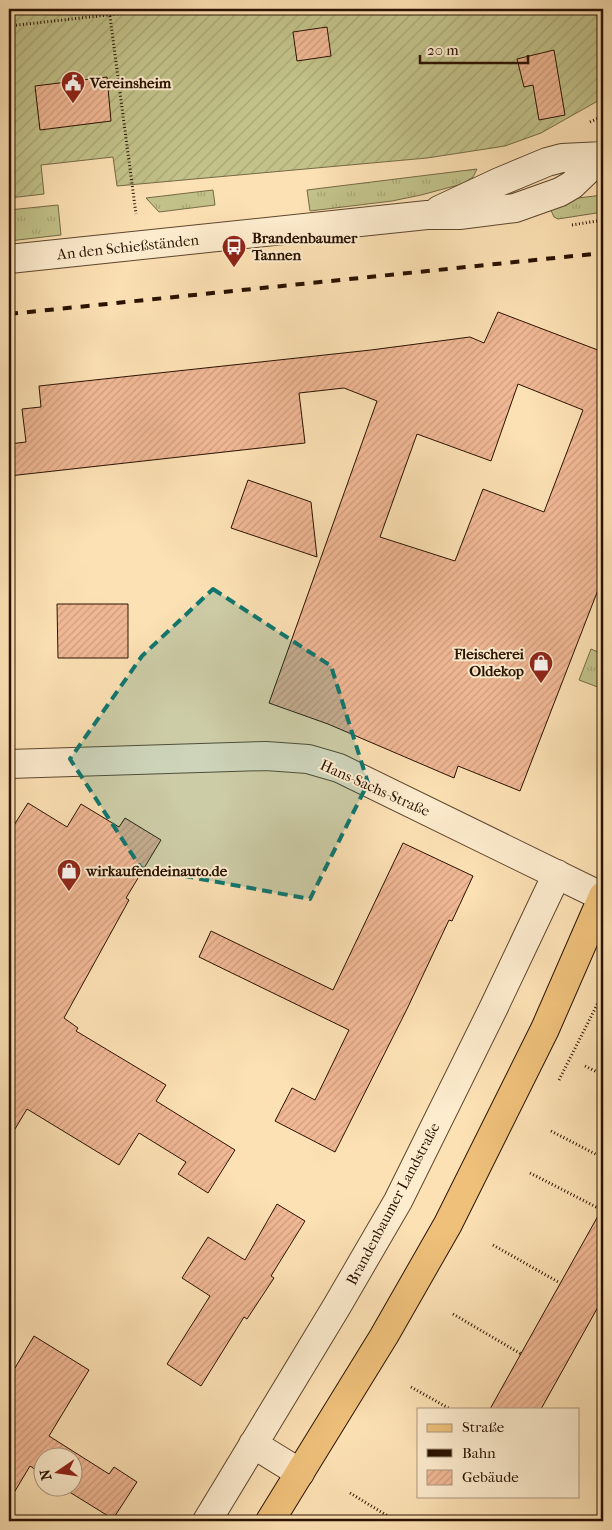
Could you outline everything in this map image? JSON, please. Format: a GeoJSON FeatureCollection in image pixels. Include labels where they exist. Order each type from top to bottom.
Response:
{"type":"FeatureCollection","features":[{"type":"Feature","properties":{"kind":"main road"},"geometry":{"type":"LineString","coordinates":[[270,1521],[384,1336],[448,1224],[545,1029],[603,896]]}},
{"type":"Feature","properties":{"kind":"street","name":"An den Schießständen"},"geometry":{"type":"LineString","coordinates":[[9,259],[427,215],[547,162],[562,158],[603,156]]}},
{"type":"Feature","properties":{"kind":"street","name":"Hans-Sachs-Straße"},"geometry":{"type":"LineString","coordinates":[[9,764],[266,756],[308,759],[339,768],[603,896]]}},
{"type":"Feature","properties":{"kind":"street","name":"Brandenbaumer Landstraße"},"geometry":{"type":"LineString","coordinates":[[216,1518],[253,1444],[398,1201],[494,1009],[557,874]]}},
{"type":"Feature","properties":{"kind":"street"},"geometry":{"type":"LineString","coordinates":[[253,1444],[300,1473]]}},
{"type":"Feature","properties":{"kind":"path"},"geometry":{"type":"LineString","coordinates":[[109,9],[132,184]]}},
{"type":"Feature","properties":{"kind":"path"},"geometry":{"type":"LineString","coordinates":[[9,26],[161,9]]}},
{"type":"Feature","properties":{"kind":"path"},"geometry":{"type":"LineString","coordinates":[[585,1066],[603,1075]]}},
{"type":"Feature","properties":{"kind":"path"},"geometry":{"type":"LineString","coordinates":[[551,1131],[603,1158]]}},
{"type":"Feature","properties":{"kind":"path"},"geometry":{"type":"LineString","coordinates":[[530,1174],[602,1210]]}},
{"type":"Feature","properties":{"kind":"path"},"geometry":{"type":"LineString","coordinates":[[493,1246],[560,1283]]}},
{"type":"Feature","properties":{"kind":"path"},"geometry":{"type":"LineString","coordinates":[[453,1314],[521,1354]]}},
{"type":"Feature","properties":{"kind":"path"},"geometry":{"type":"LineString","coordinates":[[411,1387],[448,1408]]}},
{"type":"Feature","properties":{"kind":"path"},"geometry":{"type":"LineString","coordinates":[[350,1493],[396,1521]]}},
{"type":"Feature","properties":{"kind":"highlighted area"},"geometry":{"type":"Polygon","coordinates":[[[213,589],[331,666],[368,783],[310,899],[141,868],[70,759],[142,656],[213,589]]]}},
{"type":"Feature","properties":{"kind":"green space"},"geometry":{"type":"Polygon","coordinates":[[[9,9],[603,9],[603,98],[541,133],[505,146],[427,158],[117,186],[113,157],[41,165],[44,194],[9,198],[9,117],[11,117],[15,110],[12,100],[9,99],[9,9]]]}},
{"type":"Feature","properties":{"kind":"green space"},"geometry":{"type":"Polygon","coordinates":[[[477,169],[473,177],[462,184],[421,195],[392,201],[310,211],[307,190],[477,169]]]}},
{"type":"Feature","properties":{"kind":"green space"},"geometry":{"type":"Polygon","coordinates":[[[213,190],[215,205],[159,212],[146,198],[213,190]]]}},
{"type":"Feature","properties":{"kind":"green space"},"geometry":{"type":"Polygon","coordinates":[[[603,195],[603,212],[558,219],[554,217],[549,206],[578,198],[603,195]]]}},
{"type":"Feature","properties":{"kind":"green space"},"geometry":{"type":"Polygon","coordinates":[[[58,205],[61,235],[9,241],[9,210],[58,205]]]}},
{"type":"Feature","properties":{"kind":"green space"},"geometry":{"type":"Polygon","coordinates":[[[591,649],[603,654],[603,689],[579,680],[591,649]]]}},
{"type":"Feature","properties":{"kind":"building"},"geometry":{"type":"Polygon","coordinates":[[[327,27],[331,56],[297,61],[293,32],[327,27]]]}},
{"type":"Feature","properties":{"kind":"building"},"geometry":{"type":"Polygon","coordinates":[[[554,50],[565,115],[539,120],[533,85],[524,87],[517,59],[554,50]]]}},
{"type":"Feature","properties":{"kind":"building","name":"Vereinsheim"},"geometry":{"type":"Polygon","coordinates":[[[107,77],[111,121],[40,130],[35,86],[107,77]]]}},
{"type":"Feature","properties":{"kind":"building"},"geometry":{"type":"Polygon","coordinates":[[[498,312],[603,352],[603,577],[520,791],[458,766],[454,778],[328,724],[269,703],[377,401],[344,388],[299,393],[305,443],[9,476],[9,444],[26,442],[22,409],[41,407],[39,386],[371,350],[470,337],[484,343],[498,312]],[[518,384],[491,461],[417,434],[380,537],[455,561],[483,489],[544,512],[583,410],[518,384]]]}},
{"type":"Feature","properties":{"kind":"building"},"geometry":{"type":"Polygon","coordinates":[[[248,480],[311,502],[317,557],[231,528],[248,480]]]}},
{"type":"Feature","properties":{"kind":"building"},"geometry":{"type":"Polygon","coordinates":[[[57,604],[128,604],[128,658],[58,658],[57,604]]]}},
{"type":"Feature","properties":{"kind":"building"},"geometry":{"type":"Polygon","coordinates":[[[28,803],[67,827],[81,804],[119,827],[125,818],[161,840],[126,898],[129,900],[64,1018],[78,1028],[76,1031],[166,1085],[156,1101],[235,1150],[208,1193],[178,1174],[186,1162],[139,1133],[119,1165],[27,1109],[9,1139],[9,833],[28,803]]]}},
{"type":"Feature","properties":{"kind":"building"},"geometry":{"type":"Polygon","coordinates":[[[403,843],[473,876],[452,921],[449,920],[407,1009],[335,1152],[275,1121],[292,1088],[315,1100],[349,1030],[199,957],[211,931],[333,990],[403,843]]]}},
{"type":"Feature","properties":{"kind":"building"},"geometry":{"type":"Polygon","coordinates":[[[277,1204],[305,1221],[271,1276],[274,1278],[247,1319],[244,1317],[201,1386],[167,1364],[210,1296],[182,1278],[208,1237],[245,1260],[277,1204]]]}},
{"type":"Feature","properties":{"kind":"building"},"geometry":{"type":"Polygon","coordinates":[[[603,1207],[603,1298],[542,1408],[491,1408],[603,1207]]]}},
{"type":"Feature","properties":{"kind":"building"},"geometry":{"type":"Polygon","coordinates":[[[34,1336],[89,1370],[49,1436],[68,1448],[32,1448],[32,1467],[30,1466],[9,1501],[9,1378],[34,1336]]]}},
{"type":"Feature","properties":{"kind":"building"},"geometry":{"type":"Polygon","coordinates":[[[82,1457],[109,1474],[114,1467],[137,1482],[113,1519],[79,1498],[82,1498],[82,1457]]]}},
{"type":"Feature","properties":{"kind":"railway"},"geometry":{"type":"LineString","coordinates":[[9,314],[603,253]]}},
{"type":"Feature","properties":{"kind":"place","name":"Vereinsheim"},"geometry":{"type":"Point","coordinates":[73,104]}},
{"type":"Feature","properties":{"kind":"place","name":"Brandenbaumer Tannen"},"geometry":{"type":"Point","coordinates":[234,268]}},
{"type":"Feature","properties":{"kind":"place","name":"Fleischerei Oldekop"},"geometry":{"type":"Point","coordinates":[541,684]}},
{"type":"Feature","properties":{"kind":"place","name":"wirkaufendeinauto.de"},"geometry":{"type":"Point","coordinates":[69,892]}}]}
